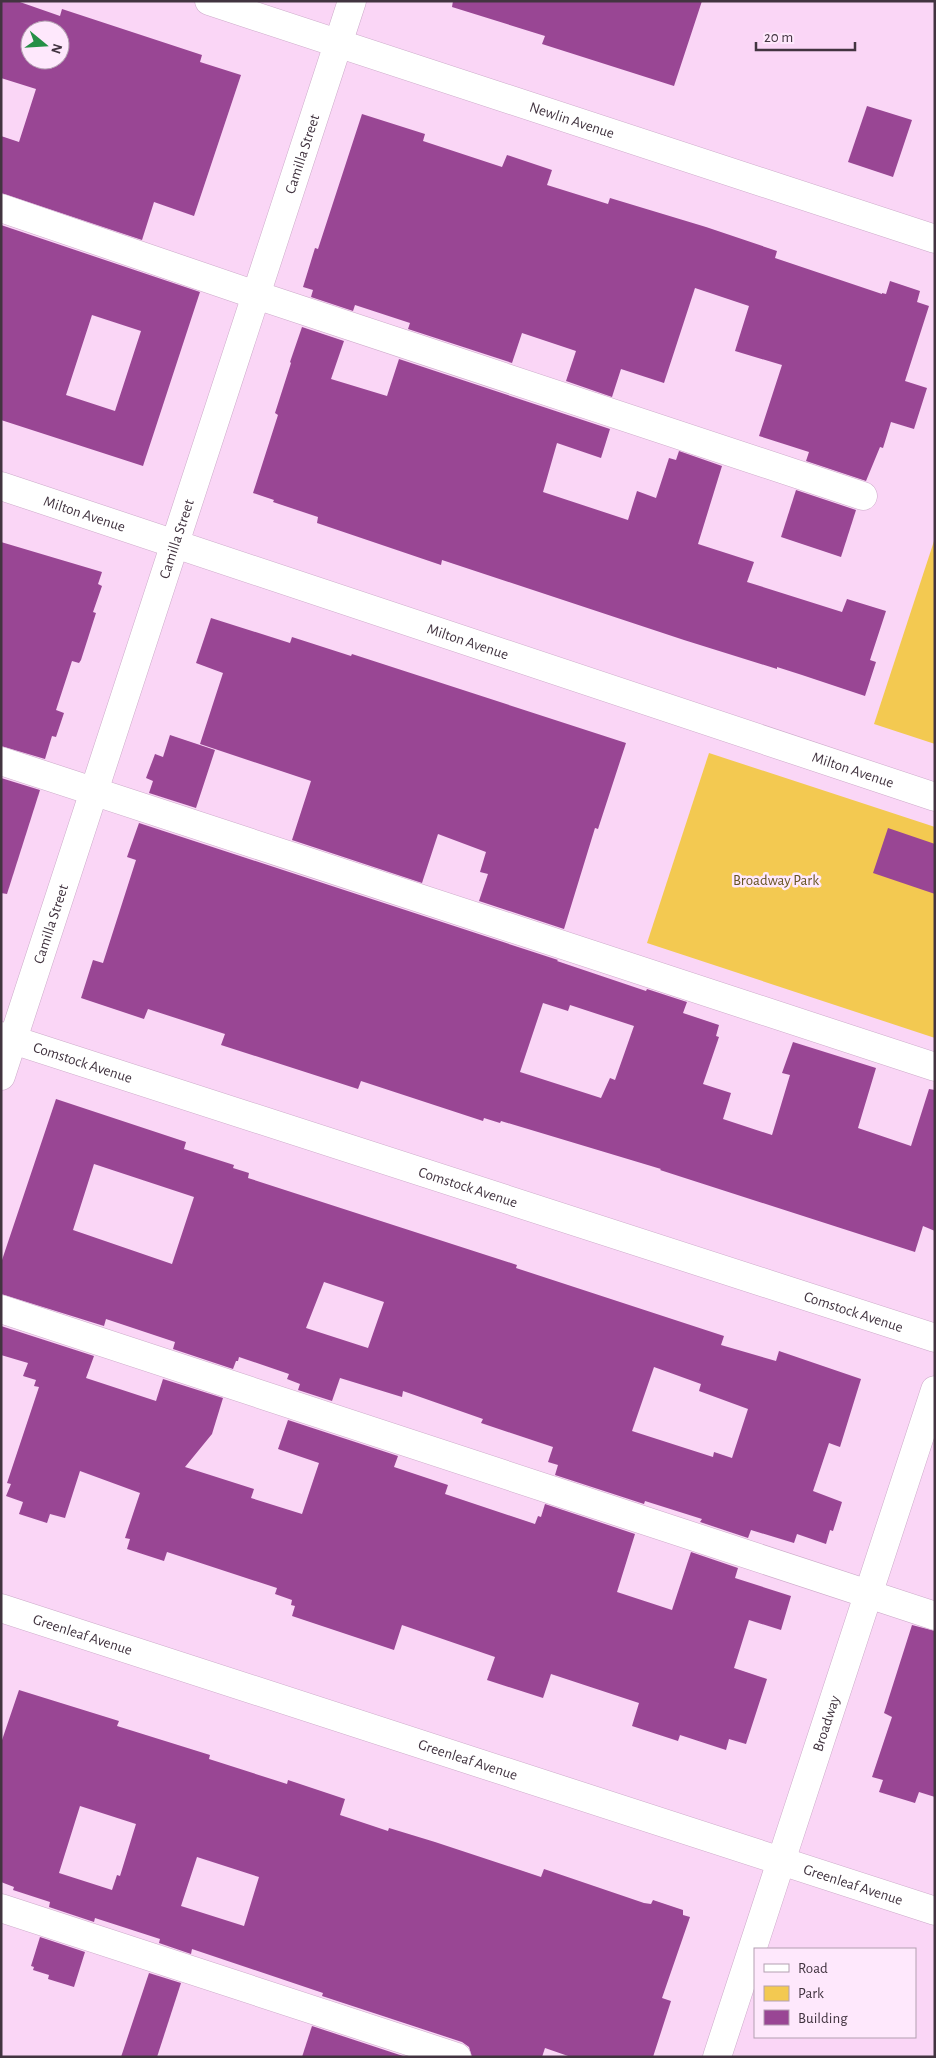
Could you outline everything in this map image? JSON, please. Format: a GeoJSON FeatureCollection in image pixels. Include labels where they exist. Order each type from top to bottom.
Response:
{"type":"FeatureCollection","features":[{"type":"Feature","properties":{"kind":"street","name":"Newlin Avenue"},"geometry":{"type":"LineString","coordinates":[[209,1],[935,239]]}},
{"type":"Feature","properties":{"kind":"street","name":"Camilla Street"},"geometry":{"type":"LineString","coordinates":[[1,1076],[7,1038],[94,792],[352,1]]}},
{"type":"Feature","properties":{"kind":"street"},"geometry":{"type":"LineString","coordinates":[[1,208],[256,295],[863,496]]}},
{"type":"Feature","properties":{"kind":"street","name":"Milton Avenue"},"geometry":{"type":"LineString","coordinates":[[1,486],[175,542],[935,797]]}},
{"type":"Feature","properties":{"kind":"street"},"geometry":{"type":"LineString","coordinates":[[1,761],[935,1067]]}},
{"type":"Feature","properties":{"kind":"street","name":"Comstock Avenue"},"geometry":{"type":"LineString","coordinates":[[7,1038],[935,1338]]}},
{"type":"Feature","properties":{"kind":"street"},"geometry":{"type":"LineString","coordinates":[[1,1309],[935,1616]]}},
{"type":"Feature","properties":{"kind":"street","name":"Broadway"},"geometry":{"type":"LineString","coordinates":[[717,2057],[935,1390]]}},
{"type":"Feature","properties":{"kind":"street","name":"Greenleaf Avenue"},"geometry":{"type":"LineString","coordinates":[[1,1608],[935,1911]]}},
{"type":"Feature","properties":{"kind":"street"},"geometry":{"type":"LineString","coordinates":[[1,1908],[457,2057]]}},
{"type":"Feature","properties":{"kind":"green space"},"geometry":{"type":"Polygon","coordinates":[[[935,538],[935,744],[874,724],[935,538]]]}},
{"type":"Feature","properties":{"kind":"green space","name":"Broadway Park"},"geometry":{"type":"Polygon","coordinates":[[[709,753],[935,827],[935,1038],[647,943],[709,753]]]}},
{"type":"Feature","properties":{"kind":"building"},"geometry":{"type":"Polygon","coordinates":[[[1,1],[17,1],[60,16],[62,9],[202,55],[200,62],[241,75],[194,216],[154,202],[142,240],[1,193],[1,136],[19,142],[36,89],[1,78],[1,1]]]}},
{"type":"Feature","properties":{"kind":"building"},"geometry":{"type":"Polygon","coordinates":[[[453,1],[702,1],[674,86],[542,44],[545,36],[452,7],[453,1]]]}},
{"type":"Feature","properties":{"kind":"building"},"geometry":{"type":"Polygon","coordinates":[[[867,106],[912,120],[893,177],[848,162],[867,106]]]}},
{"type":"Feature","properties":{"kind":"building"},"geometry":{"type":"Polygon","coordinates":[[[362,114],[425,134],[423,141],[502,167],[507,155],[552,170],[547,185],[608,204],[610,198],[706,227],[777,251],[775,258],[882,294],[886,294],[890,281],[920,291],[917,302],[929,306],[905,381],[927,388],[914,429],[891,422],[883,448],[880,447],[866,481],[806,461],[809,452],[759,436],[782,365],[735,351],[749,306],[695,288],[664,383],[621,369],[612,397],[566,381],[576,351],[522,333],[512,363],[408,329],[410,323],[355,305],[353,311],[311,297],[313,290],[303,287],[315,248],[318,249],[362,114]]]}},
{"type":"Feature","properties":{"kind":"building"},"geometry":{"type":"Polygon","coordinates":[[[1,225],[200,292],[143,466],[1,420],[1,225]],[[92,315],[66,395],[115,411],[141,331],[92,315]]]}},
{"type":"Feature","properties":{"kind":"building"},"geometry":{"type":"Polygon","coordinates":[[[302,327],[344,341],[331,379],[387,396],[399,359],[610,429],[601,458],[557,443],[543,492],[628,520],[637,491],[656,498],[669,458],[676,460],[679,451],[722,466],[698,544],[754,562],[747,582],[842,612],[847,599],[886,611],[870,660],[876,662],[865,696],[777,667],[777,669],[684,640],[442,560],[441,565],[317,523],[318,517],[273,502],[274,500],[253,493],[278,415],[275,413],[302,327]]]}},
{"type":"Feature","properties":{"kind":"building"},"geometry":{"type":"Polygon","coordinates":[[[796,490],[856,510],[841,557],[781,537],[796,490]]]}},
{"type":"Feature","properties":{"kind":"building"},"geometry":{"type":"Polygon","coordinates":[[[1,542],[102,572],[98,584],[102,586],[93,612],[96,613],[81,660],[79,663],[72,661],[56,710],[64,713],[56,737],[52,736],[45,759],[1,746],[1,542]]]}},
{"type":"Feature","properties":{"kind":"building"},"geometry":{"type":"Polygon","coordinates":[[[211,618],[290,643],[292,637],[351,656],[352,654],[626,743],[598,829],[595,828],[564,929],[479,901],[488,874],[480,872],[486,852],[438,834],[422,883],[292,840],[311,781],[200,744],[223,673],[196,663],[211,618]]]}},
{"type":"Feature","properties":{"kind":"building"},"geometry":{"type":"Polygon","coordinates":[[[170,735],[215,750],[196,808],[149,793],[153,781],[146,778],[155,754],[163,757],[170,735]]]}},
{"type":"Feature","properties":{"kind":"building"},"geometry":{"type":"Polygon","coordinates":[[[1,778],[40,790],[7,894],[1,893],[1,778]]]}},
{"type":"Feature","properties":{"kind":"building"},"geometry":{"type":"Polygon","coordinates":[[[139,823],[558,960],[646,991],[647,989],[687,1002],[683,1013],[719,1025],[716,1036],[719,1037],[703,1084],[731,1093],[723,1119],[772,1135],[790,1075],[782,1073],[793,1042],[876,1068],[858,1128],[911,1146],[929,1089],[935,1090],[935,1231],[923,1226],[915,1252],[661,1169],[501,1121],[500,1123],[484,1118],[483,1121],[361,1081],[358,1089],[221,1045],[225,1034],[148,1009],[144,1019],[81,998],[93,960],[103,963],[136,860],[127,857],[139,823]],[[543,1003],[520,1072],[601,1098],[610,1078],[615,1080],[634,1026],[570,1005],[568,1011],[543,1003]]]}},
{"type":"Feature","properties":{"kind":"building"},"geometry":{"type":"Polygon","coordinates":[[[888,828],[935,844],[935,894],[873,873],[888,828]]]}},
{"type":"Feature","properties":{"kind":"building"},"geometry":{"type":"Polygon","coordinates":[[[56,1099],[186,1142],[184,1149],[234,1165],[233,1168],[249,1173],[248,1178],[517,1265],[516,1268],[724,1336],[721,1345],[776,1361],[779,1351],[861,1379],[840,1447],[829,1443],[813,1491],[842,1502],[833,1531],[830,1530],[826,1544],[797,1534],[794,1543],[751,1530],[748,1538],[700,1522],[702,1519],[645,1501],[644,1504],[555,1475],[558,1465],[548,1462],[553,1447],[481,1423],[483,1419],[403,1391],[402,1397],[340,1378],[332,1401],[298,1390],[300,1384],[287,1379],[289,1374],[239,1357],[233,1369],[173,1349],[175,1342],[106,1319],[104,1326],[1,1294],[1,1263],[56,1099]],[[94,1164],[73,1230],[172,1264],[194,1197],[94,1164]],[[324,1282],[306,1328],[368,1348],[384,1302],[324,1282]],[[654,1367],[632,1431],[713,1457],[714,1452],[732,1458],[748,1409],[699,1391],[701,1384],[654,1367]]]}},
{"type":"Feature","properties":{"kind":"building"},"geometry":{"type":"Polygon","coordinates":[[[1,1326],[94,1356],[86,1378],[156,1401],[163,1379],[223,1398],[212,1434],[185,1467],[254,1489],[251,1498],[302,1514],[319,1463],[278,1449],[288,1420],[398,1456],[394,1467],[448,1485],[445,1494],[535,1524],[538,1516],[541,1517],[545,1504],[635,1534],[617,1592],[672,1610],[691,1552],[738,1568],[735,1578],[791,1596],[781,1630],[749,1620],[734,1668],[767,1679],[746,1744],[729,1739],[726,1750],[680,1735],[678,1741],[632,1726],[639,1703],[551,1674],[543,1698],[487,1680],[495,1657],[402,1625],[394,1650],[292,1616],[295,1606],[291,1605],[292,1600],[275,1594],[277,1588],[167,1552],[164,1561],[127,1549],[130,1539],[125,1538],[140,1493],[80,1471],[65,1518],[50,1514],[47,1523],[19,1514],[23,1502],[6,1496],[11,1484],[7,1483],[39,1387],[34,1386],[36,1380],[23,1376],[28,1363],[1,1355],[1,1326]]]}},
{"type":"Feature","properties":{"kind":"building"},"geometry":{"type":"Polygon","coordinates":[[[912,1625],[935,1631],[935,1797],[919,1792],[915,1803],[879,1792],[883,1780],[872,1777],[892,1717],[884,1713],[912,1625]]]}},
{"type":"Feature","properties":{"kind":"building"},"geometry":{"type":"Polygon","coordinates":[[[19,1690],[119,1721],[117,1726],[210,1755],[209,1759],[287,1784],[288,1780],[345,1799],[340,1815],[388,1831],[389,1828],[541,1877],[544,1869],[644,1903],[651,1904],[653,1900],[683,1910],[683,1915],[690,1917],[662,1998],[671,2001],[653,2057],[571,2057],[545,2048],[542,2057],[472,2057],[469,2047],[462,2042],[322,1996],[323,1993],[192,1949],[191,1954],[159,1943],[160,1939],[95,1918],[94,1922],[49,1907],[50,1902],[13,1890],[14,1887],[1,1882],[1,1743],[19,1690]],[[80,1806],[59,1873],[112,1890],[117,1875],[120,1876],[136,1824],[80,1806]],[[197,1857],[181,1906],[244,1926],[259,1877],[197,1857]]]}},
{"type":"Feature","properties":{"kind":"building"},"geometry":{"type":"Polygon","coordinates":[[[40,1937],[85,1952],[74,1987],[48,1979],[49,1975],[33,1970],[34,1967],[31,1966],[40,1937]]]}},
{"type":"Feature","properties":{"kind":"building"},"geometry":{"type":"Polygon","coordinates":[[[149,1973],[181,1983],[157,2057],[121,2057],[149,1973]]]}},
{"type":"Feature","properties":{"kind":"building"},"geometry":{"type":"Polygon","coordinates":[[[312,2026],[406,2057],[302,2057],[312,2026]]]}}]}
